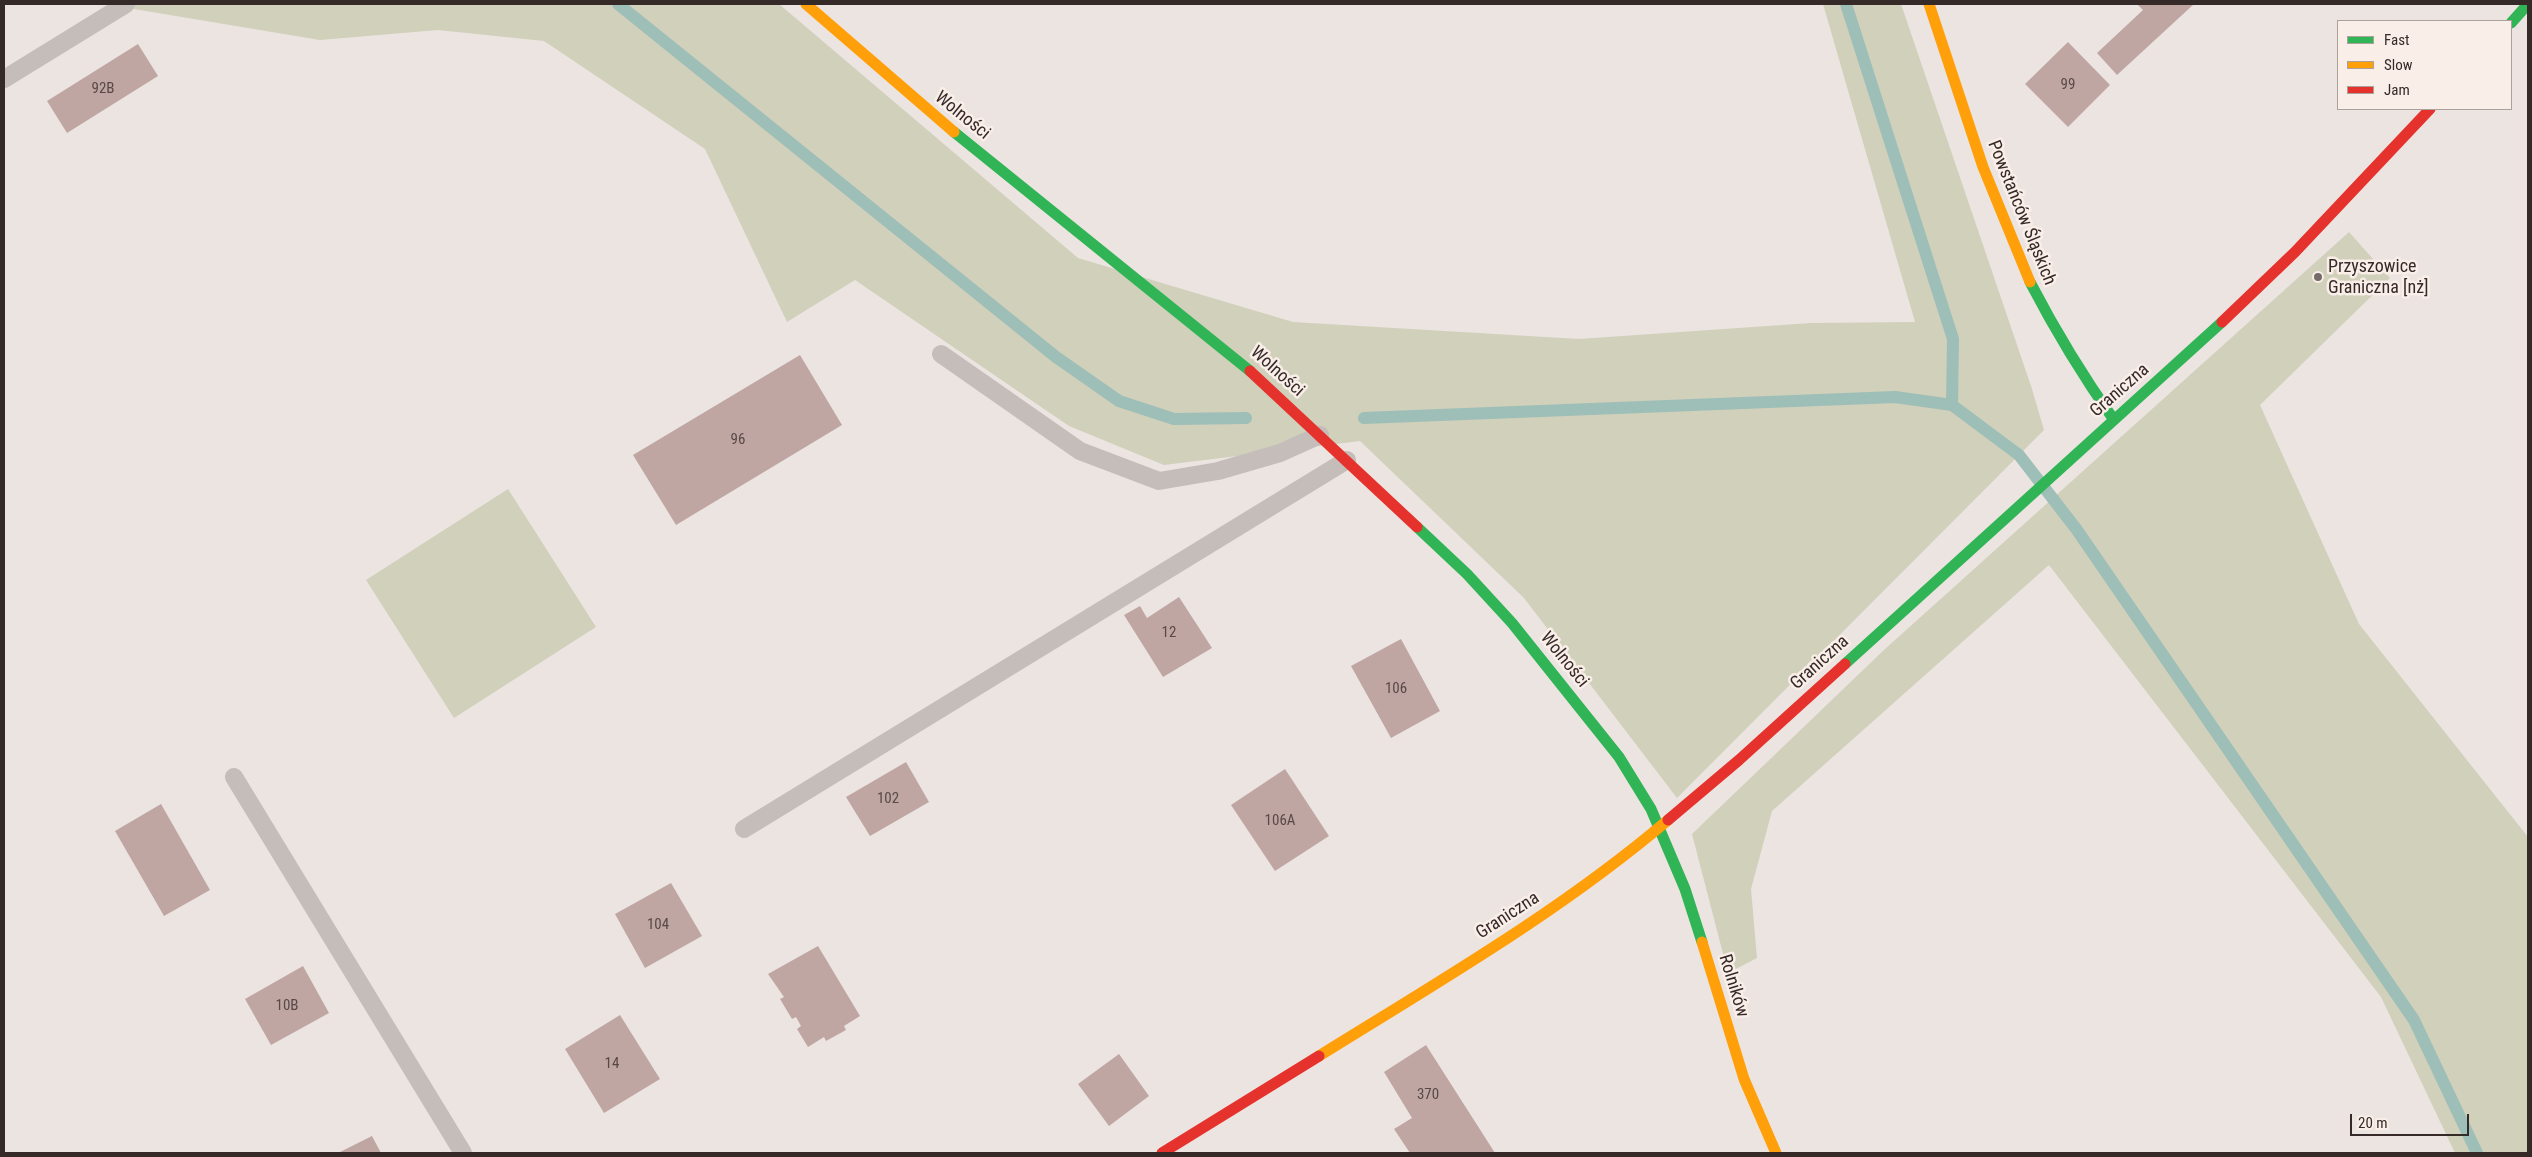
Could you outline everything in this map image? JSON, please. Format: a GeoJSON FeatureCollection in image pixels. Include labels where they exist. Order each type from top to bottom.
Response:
{"type":"FeatureCollection","features":[{"type":"Feature","properties":{"kind":"street","name":"Wolności"},"geometry":{"type":"LineString","coordinates":[[806,4],[933,115],[1242,363],[1467,574],[1512,622],[1619,756],[1635,780],[1660,828]]}},
{"type":"Feature","properties":{"kind":"street","name":"Powstańców Śląskich"},"geometry":{"type":"LineString","coordinates":[[1929,4],[1982,170],[2004,227],[2050,323],[2071,360],[2114,420]]}},
{"type":"Feature","properties":{"kind":"street"},"geometry":{"type":"LineString","coordinates":[[2512,22],[2528,4]]}},
{"type":"Feature","properties":{"kind":"street","name":"Graniczna"},"geometry":{"type":"LineString","coordinates":[[1162,1153],[1555,907],[1601,875],[1660,828],[1754,746],[2194,349],[2295,252],[2429,110]]}},
{"type":"Feature","properties":{"kind":"street","name":"Rolników"},"geometry":{"type":"LineString","coordinates":[[1660,828],[1685,889],[1744,1078],[1776,1153]]}},
{"type":"Feature","properties":{"kind":"lane"},"geometry":{"type":"LineString","coordinates":[[4,78],[126,4]]}},
{"type":"Feature","properties":{"kind":"lane"},"geometry":{"type":"LineString","coordinates":[[941,354],[1080,451],[1159,481],[1236,466],[1280,453],[1320,436]]}},
{"type":"Feature","properties":{"kind":"lane"},"geometry":{"type":"LineString","coordinates":[[744,829],[1347,460]]}},
{"type":"Feature","properties":{"kind":"lane"},"geometry":{"type":"LineString","coordinates":[[234,777],[463,1153]]}},
{"type":"Feature","properties":{"kind":"green space"},"geometry":{"type":"Polygon","coordinates":[[[122,4],[779,4],[1078,258],[1293,322],[1579,339],[1811,323],[1915,322],[1823,4],[1901,4],[2032,389],[2044,430],[1677,798],[1524,598],[1360,441],[1164,465],[1069,426],[855,280],[787,322],[705,149],[544,41],[438,30],[320,40],[134,9],[122,4]]]}},
{"type":"Feature","properties":{"kind":"green space"},"geometry":{"type":"Polygon","coordinates":[[[2349,232],[2390,278],[2260,405],[2359,624],[2528,837],[2528,1153],[2455,1153],[2381,997],[2049,565],[1772,811],[1751,889],[1757,958],[1728,973],[1692,834],[1885,649],[2349,232]]]}},
{"type":"Feature","properties":{"kind":"green space"},"geometry":{"type":"Polygon","coordinates":[[[508,489],[596,627],[454,718],[366,580],[508,489]]]}},
{"type":"Feature","properties":{"kind":"building"},"geometry":{"type":"Polygon","coordinates":[[[2137,4],[2194,4],[2117,75],[2097,53],[2143,10],[2137,4]]]}},
{"type":"Feature","properties":{"kind":"building"},"geometry":{"type":"Polygon","coordinates":[[[2068,42],[2110,85],[2068,127],[2025,84],[2068,42]]]}},
{"type":"Feature","properties":{"kind":"building"},"geometry":{"type":"Polygon","coordinates":[[[138,44],[158,76],[67,133],[47,101],[138,44]]]}},
{"type":"Feature","properties":{"kind":"building"},"geometry":{"type":"Polygon","coordinates":[[[800,355],[842,425],[676,525],[633,455],[800,355]]]}},
{"type":"Feature","properties":{"kind":"building"},"geometry":{"type":"Polygon","coordinates":[[[1179,597],[1212,648],[1163,677],[1124,615],[1140,606],[1147,618],[1179,597]]]}},
{"type":"Feature","properties":{"kind":"building"},"geometry":{"type":"Polygon","coordinates":[[[1401,639],[1440,711],[1391,738],[1351,666],[1401,639]]]}},
{"type":"Feature","properties":{"kind":"building"},"geometry":{"type":"Polygon","coordinates":[[[906,762],[929,802],[870,836],[846,797],[906,762]]]}},
{"type":"Feature","properties":{"kind":"building"},"geometry":{"type":"Polygon","coordinates":[[[1285,769],[1329,836],[1275,871],[1231,805],[1285,769]]]}},
{"type":"Feature","properties":{"kind":"building"},"geometry":{"type":"Polygon","coordinates":[[[161,804],[210,890],[164,916],[115,831],[161,804]]]}},
{"type":"Feature","properties":{"kind":"building"},"geometry":{"type":"Polygon","coordinates":[[[671,883],[702,936],[645,968],[615,914],[671,883]]]}},
{"type":"Feature","properties":{"kind":"building"},"geometry":{"type":"Polygon","coordinates":[[[818,946],[860,1016],[844,1026],[846,1030],[826,1041],[824,1037],[808,1047],[797,1029],[801,1026],[796,1017],[792,1019],[780,999],[784,997],[768,974],[818,946]]]}},
{"type":"Feature","properties":{"kind":"building"},"geometry":{"type":"Polygon","coordinates":[[[303,966],[329,1013],[271,1045],[245,999],[303,966]]]}},
{"type":"Feature","properties":{"kind":"building"},"geometry":{"type":"Polygon","coordinates":[[[620,1015],[660,1079],[604,1113],[565,1049],[620,1015]]]}},
{"type":"Feature","properties":{"kind":"building"},"geometry":{"type":"Polygon","coordinates":[[[1426,1045],[1495,1153],[1410,1153],[1394,1129],[1412,1118],[1384,1072],[1426,1045]]]}},
{"type":"Feature","properties":{"kind":"building"},"geometry":{"type":"Polygon","coordinates":[[[1119,1054],[1149,1096],[1109,1126],[1078,1084],[1119,1054]]]}},
{"type":"Feature","properties":{"kind":"building"},"geometry":{"type":"Polygon","coordinates":[[[372,1136],[381,1153],[338,1153],[372,1136]]]}},
{"type":"Feature","properties":{"kind":"waterway"},"geometry":{"type":"LineString","coordinates":[[618,4],[1056,357],[1119,401],[1174,419],[1246,418]]}},
{"type":"Feature","properties":{"kind":"waterway"},"geometry":{"type":"LineString","coordinates":[[1846,4],[1953,339],[1952,405]]}},
{"type":"Feature","properties":{"kind":"waterway"},"geometry":{"type":"LineString","coordinates":[[1364,418],[1895,397],[1952,405],[2019,455],[2077,530],[2414,1020],[2477,1153]]}},
{"type":"Feature","properties":{"kind":"traffic: fast"},"geometry":{"type":"LineString","coordinates":[[2512,22],[2528,4]]}},
{"type":"Feature","properties":{"kind":"traffic: fast"},"geometry":{"type":"LineString","coordinates":[[954,132],[1250,371]]}},
{"type":"Feature","properties":{"kind":"traffic: fast"},"geometry":{"type":"LineString","coordinates":[[2030,282],[2069,352],[2114,420]]}},
{"type":"Feature","properties":{"kind":"traffic: fast"},"geometry":{"type":"LineString","coordinates":[[1845,664],[2222,322]]}},
{"type":"Feature","properties":{"kind":"traffic: fast"},"geometry":{"type":"LineString","coordinates":[[1417,527],[1467,574],[1512,623],[1619,757],[1651,809],[1685,889],[1702,942]]}},
{"type":"Feature","properties":{"kind":"traffic: slow"},"geometry":{"type":"LineString","coordinates":[[806,4],[954,132]]}},
{"type":"Feature","properties":{"kind":"traffic: slow"},"geometry":{"type":"LineString","coordinates":[[1929,4],[1983,167],[2030,282]]}},
{"type":"Feature","properties":{"kind":"traffic: slow"},"geometry":{"type":"LineString","coordinates":[[1319,1056],[1454,973],[1542,915],[1585,885],[1668,820]]}},
{"type":"Feature","properties":{"kind":"traffic: slow"},"geometry":{"type":"LineString","coordinates":[[1702,942],[1744,1079],[1776,1153]]}},
{"type":"Feature","properties":{"kind":"traffic: jam"},"geometry":{"type":"LineString","coordinates":[[2222,322],[2295,252],[2429,110]]}},
{"type":"Feature","properties":{"kind":"traffic: jam"},"geometry":{"type":"LineString","coordinates":[[1250,371],[1417,527]]}},
{"type":"Feature","properties":{"kind":"traffic: jam"},"geometry":{"type":"LineString","coordinates":[[1668,820],[1739,760],[1845,664]]}},
{"type":"Feature","properties":{"kind":"traffic: jam"},"geometry":{"type":"LineString","coordinates":[[1162,1153],[1319,1056]]}},
{"type":"Feature","properties":{"kind":"place","name":"Przyszowice Graniczna [nż]"},"geometry":{"type":"Point","coordinates":[2318,277]}}]}
